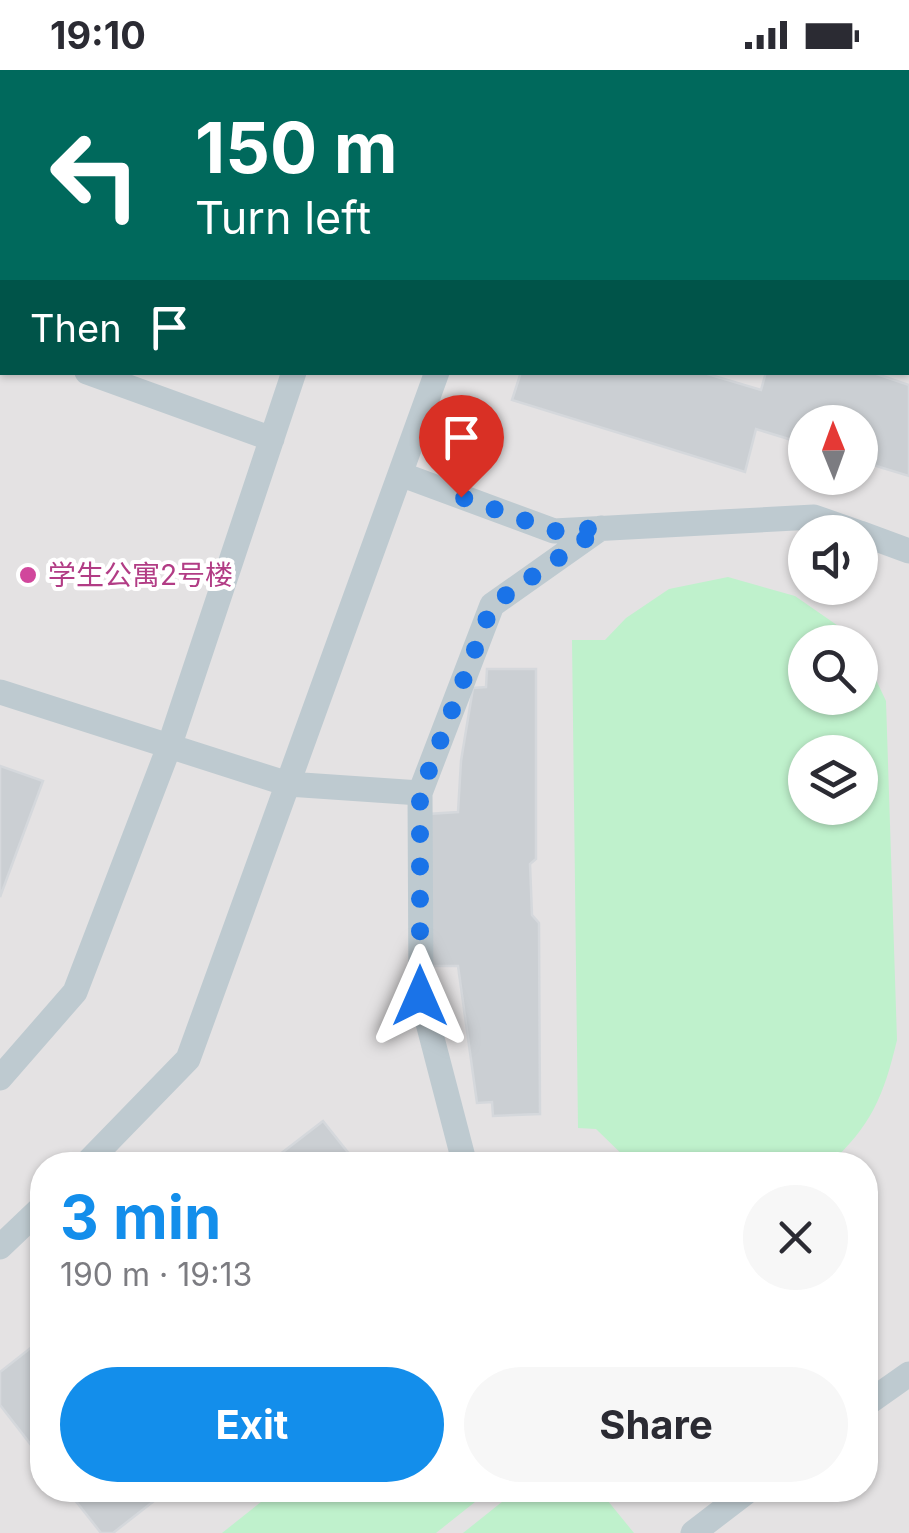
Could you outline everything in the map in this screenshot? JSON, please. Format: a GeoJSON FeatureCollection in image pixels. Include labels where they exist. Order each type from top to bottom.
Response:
{"type":"FeatureCollection","features":[{"type":"Feature","properties":{"kind":"street"},"geometry":{"type":"LineString","coordinates":[[95,375],[272,438]]}},
{"type":"Feature","properties":{"kind":"street"},"geometry":{"type":"LineString","coordinates":[[0,1078],[75,992],[168,747],[293,375]]}},
{"type":"Feature","properties":{"kind":"street"},"geometry":{"type":"LineString","coordinates":[[98,1152],[188,1058],[435,375]]}},
{"type":"Feature","properties":{"kind":"street"},"geometry":{"type":"LineString","coordinates":[[400,474],[554,531],[788,518]]}},
{"type":"Feature","properties":{"kind":"street"},"geometry":{"type":"LineString","coordinates":[[462,1152],[420,996],[420,794],[492,605],[601,528]]}},
{"type":"Feature","properties":{"kind":"street"},"geometry":{"type":"LineString","coordinates":[[878,539],[909,550]]}},
{"type":"Feature","properties":{"kind":"street"},"geometry":{"type":"LineString","coordinates":[[0,692],[288,784],[420,794]]}},
{"type":"Feature","properties":{"kind":"street"},"geometry":{"type":"LineString","coordinates":[[0,1247],[30,1219]]}},
{"type":"Feature","properties":{"kind":"street"},"geometry":{"type":"LineString","coordinates":[[878,1397],[909,1374]]}},
{"type":"Feature","properties":{"kind":"street"},"geometry":{"type":"LineString","coordinates":[[693,1533],[713,1502]]}},
{"type":"Feature","properties":{"kind":"shaded area"},"geometry":{"type":"Polygon","coordinates":[[[0,375],[909,375],[909,1533],[0,1533],[0,375]]]}},
{"type":"Feature","properties":{"kind":"green space"},"geometry":{"type":"Polygon","coordinates":[[[728,577],[788,594],[788,605],[808,605],[837,625],[788,625],[788,715],[878,715],[878,684],[886,701],[897,1040],[874,1109],[842,1152],[620,1152],[596,1129],[578,1128],[572,640],[605,640],[626,618],[669,589],[728,577]]]}},
{"type":"Feature","properties":{"kind":"green space"},"geometry":{"type":"Polygon","coordinates":[[[261,1502],[475,1502],[436,1533],[222,1533],[261,1502]]]}},
{"type":"Feature","properties":{"kind":"green space"},"geometry":{"type":"Polygon","coordinates":[[[502,1502],[609,1502],[634,1533],[463,1533],[502,1502]]]}},
{"type":"Feature","properties":{"kind":"building"},"geometry":{"type":"Polygon","coordinates":[[[520,375],[711,375],[761,390],[765,375],[880,375],[909,385],[909,476],[878,467],[878,405],[788,405],[788,439],[756,429],[745,472],[512,400],[520,375]]]}},
{"type":"Feature","properties":{"kind":"building"},"geometry":{"type":"Polygon","coordinates":[[[487,669],[536,669],[536,859],[530,864],[532,915],[539,923],[540,1114],[493,1116],[492,1102],[477,1103],[458,966],[430,966],[428,814],[458,812],[461,761],[473,688],[486,687],[487,669]]]}},
{"type":"Feature","properties":{"kind":"building"},"geometry":{"type":"Polygon","coordinates":[[[0,766],[43,781],[0,897],[0,766]]]}},
{"type":"Feature","properties":{"kind":"building"},"geometry":{"type":"Polygon","coordinates":[[[323,1121],[348,1152],[283,1152],[323,1121]]]}},
{"type":"Feature","properties":{"kind":"building"},"geometry":{"type":"Polygon","coordinates":[[[30,1348],[30,1444],[0,1405],[0,1372],[30,1348]]]}},
{"type":"Feature","properties":{"kind":"building"},"geometry":{"type":"Polygon","coordinates":[[[76,1502],[153,1502],[113,1533],[101,1533],[76,1502]]]}},
{"type":"Feature","properties":{"kind":"place","name":"学生公寓2号楼"},"geometry":{"type":"Point","coordinates":[28,575]}},
{"type":"Feature","properties":{"kind":"route"},"geometry":{"type":"LineString","coordinates":[[420,996],[420,794],[492,605],[601,528],[554,531],[461,497]]}}]}
